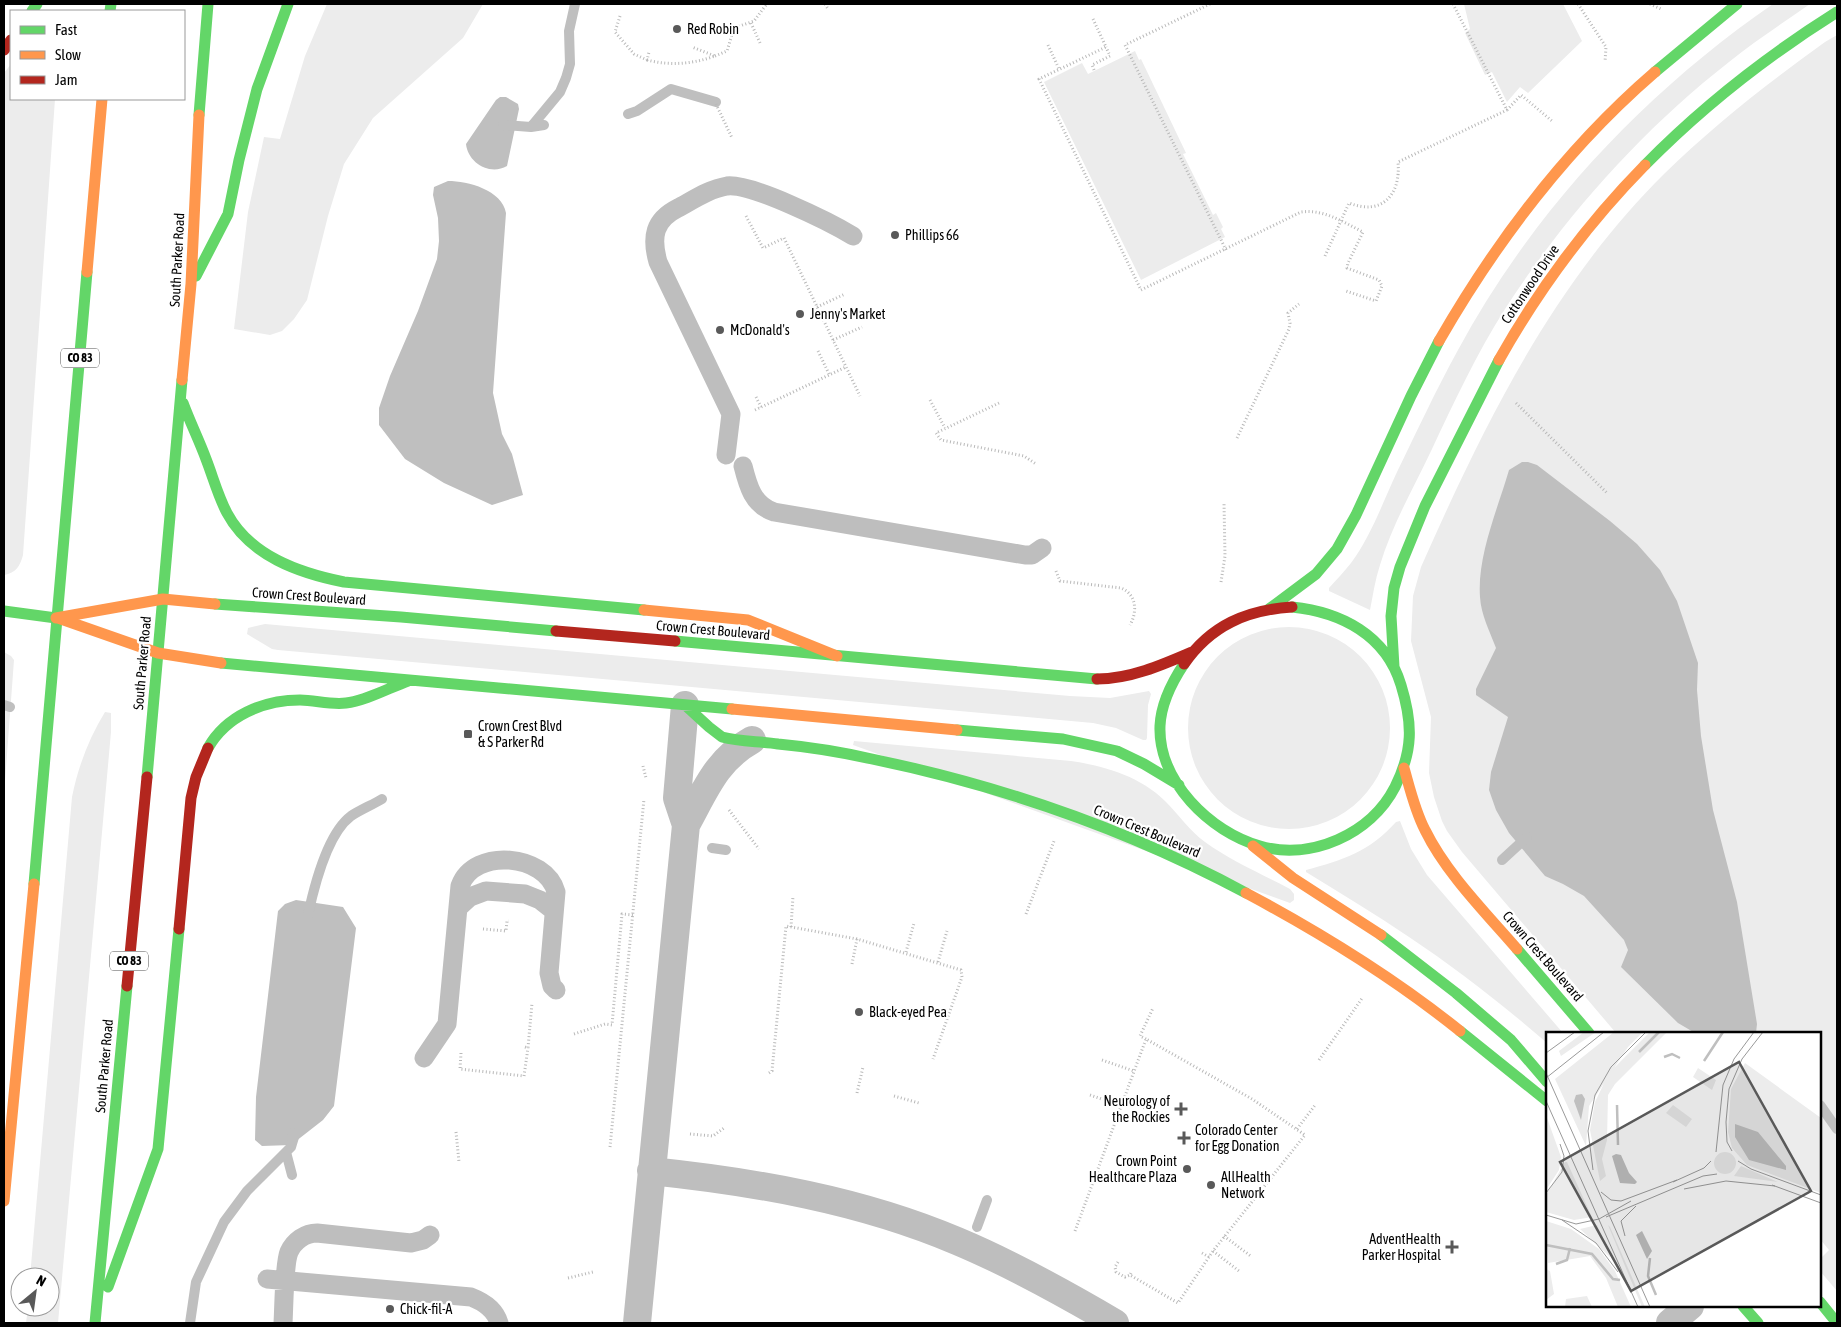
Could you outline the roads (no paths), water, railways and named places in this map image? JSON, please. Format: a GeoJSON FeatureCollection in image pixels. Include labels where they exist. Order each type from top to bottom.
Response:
{"type":"FeatureCollection","features":[{"type":"Feature","properties":{"kind":"main road","name":"South Parker Road"},"geometry":{"type":"LineString","coordinates":[[95,1323],[191,284],[199,108],[208,4]]}},
{"type":"Feature","properties":{"kind":"main road"},"geometry":{"type":"LineString","coordinates":[[191,284],[228,214],[257,89],[288,4]]}},
{"type":"Feature","properties":{"kind":"main road"},"geometry":{"type":"LineString","coordinates":[[1269,609],[1313,577],[1329,560],[1342,541],[1371,484],[1414,390],[1446,328],[1493,254],[1531,203],[1578,146],[1615,108],[1661,66],[1737,4]]}},
{"type":"Feature","properties":{"kind":"main road","name":"Cottonwood Drive"},"geometry":{"type":"LineString","coordinates":[[1394,667],[1391,611],[1397,575],[1407,547],[1481,393],[1500,358],[1538,297],[1594,222],[1641,170],[1678,134],[1757,65],[1813,26],[1837,12]]}},
{"type":"Feature","properties":{"kind":"main road","name":"CO 83"},"geometry":{"type":"LineString","coordinates":[[4,1201],[34,887],[102,100]]}},
{"type":"Feature","properties":{"kind":"main road"},"geometry":{"type":"LineString","coordinates":[[181,400],[221,498],[236,528],[261,550],[283,563],[306,573],[324,579],[344,582],[748,620],[837,656]]}},
{"type":"Feature","properties":{"kind":"main road","name":"Crown Crest Boulevard"},"geometry":{"type":"LineString","coordinates":[[56,618],[163,599],[401,617],[1099,679],[1137,674],[1192,652]]}},
{"type":"Feature","properties":{"kind":"main road"},"geometry":{"type":"LineString","coordinates":[[1252,845],[1266,848],[1301,850],[1317,848],[1346,837],[1362,827],[1382,810],[1390,799],[1404,768],[1411,724],[1406,696],[1394,667],[1386,653],[1366,632],[1326,612],[1284,607],[1269,609],[1250,614],[1226,624],[1201,641],[1172,684],[1166,698],[1160,722],[1161,744],[1164,756],[1186,796],[1208,818],[1222,829],[1252,845],[1293,878],[1385,938],[1456,993],[1511,1040],[1546,1081]]}},
{"type":"Feature","properties":{"kind":"main road"},"geometry":{"type":"LineString","coordinates":[[4,611],[56,618],[158,653],[235,665],[1063,739],[1117,751],[1147,765],[1179,785]]}},
{"type":"Feature","properties":{"kind":"main road"},"geometry":{"type":"LineString","coordinates":[[95,1323],[158,1149],[191,798],[197,769],[212,740],[222,728],[231,720],[262,705],[299,700],[347,703],[408,681]]}},
{"type":"Feature","properties":{"kind":"main road","name":"Crown Crest Boulevard"},"geometry":{"type":"LineString","coordinates":[[685,705],[721,737],[846,754],[949,778],[1046,806],[1160,851],[1252,896],[1321,935],[1382,974],[1441,1016],[1526,1087],[1546,1101]]}},
{"type":"Feature","properties":{"kind":"main road","name":"Crown Crest Boulevard"},"geometry":{"type":"LineString","coordinates":[[1404,768],[1414,804],[1424,829],[1435,849],[1468,892],[1588,1032]]}},
{"type":"Feature","properties":{"kind":"main road"},"geometry":{"type":"LineString","coordinates":[[1821,1303],[1837,1323]]}},
{"type":"Feature","properties":{"kind":"main road"},"geometry":{"type":"LineString","coordinates":[[1744,1307],[1758,1323]]}},
{"type":"Feature","properties":{"kind":"street"},"geometry":{"type":"LineString","coordinates":[[685,705],[677,798],[686,825]]}},
{"type":"Feature","properties":{"kind":"street"},"geometry":{"type":"LineString","coordinates":[[637,1323],[686,825],[721,764],[735,750],[752,740]]}},
{"type":"Feature","properties":{"kind":"street"},"geometry":{"type":"LineString","coordinates":[[651,1171],[784,1189],[834,1201],[901,1221],[956,1240],[991,1256],[1115,1323]]}},
{"type":"Feature","properties":{"kind":"street"},"geometry":{"type":"LineString","coordinates":[[1670,1323],[1689,1307]]}},
{"type":"Feature","properties":{"kind":"lane"},"geometry":{"type":"LineString","coordinates":[[726,456],[731,414],[658,262],[653,239],[657,228],[670,212],[715,189],[733,186],[799,208],[853,236]]}},
{"type":"Feature","properties":{"kind":"lane"},"geometry":{"type":"LineString","coordinates":[[743,466],[751,493],[759,504],[774,512],[1025,556],[1032,555],[1042,548]]}},
{"type":"Feature","properties":{"kind":"lane"},"geometry":{"type":"LineString","coordinates":[[424,1058],[447,1024],[460,886],[468,872],[482,863],[503,861],[526,864],[544,873],[551,880],[556,892],[549,973],[552,986],[556,990]]}},
{"type":"Feature","properties":{"kind":"lane"},"geometry":{"type":"LineString","coordinates":[[458,908],[470,897],[486,891],[525,894],[540,900],[554,911]]}},
{"type":"Feature","properties":{"kind":"lane"},"geometry":{"type":"LineString","coordinates":[[283,1323],[288,1253],[294,1244],[307,1234],[317,1233],[411,1243],[423,1240],[430,1235]]}},
{"type":"Feature","properties":{"kind":"lane"},"geometry":{"type":"LineString","coordinates":[[267,1280],[471,1297],[490,1307],[499,1323]]}},
{"type":"Feature","properties":{"kind":"waterway"},"geometry":{"type":"LineString","coordinates":[[531,127],[560,92],[566,78],[570,64],[569,31],[575,4]]}},
{"type":"Feature","properties":{"kind":"waterway"},"geometry":{"type":"LineString","coordinates":[[628,114],[637,111],[671,89],[716,102]]}},
{"type":"Feature","properties":{"kind":"waterway"},"geometry":{"type":"LineString","coordinates":[[503,125],[531,127],[544,125]]}},
{"type":"Feature","properties":{"kind":"waterway"},"geometry":{"type":"LineString","coordinates":[[4,705],[10,707]]}},
{"type":"Feature","properties":{"kind":"waterway"},"geometry":{"type":"LineString","coordinates":[[308,915],[323,862],[335,835],[351,816],[382,799]]}},
{"type":"Feature","properties":{"kind":"waterway"},"geometry":{"type":"LineString","coordinates":[[1502,860],[1527,837]]}},
{"type":"Feature","properties":{"kind":"waterway"},"geometry":{"type":"LineString","coordinates":[[712,848],[726,850]]}},
{"type":"Feature","properties":{"kind":"waterway"},"geometry":{"type":"LineString","coordinates":[[1821,1106],[1837,1129]]}},
{"type":"Feature","properties":{"kind":"waterway"},"geometry":{"type":"LineString","coordinates":[[190,1323],[196,1282],[224,1222],[247,1191],[291,1147],[294,1137],[292,1133]]}},
{"type":"Feature","properties":{"kind":"waterway"},"geometry":{"type":"LineString","coordinates":[[286,1152],[292,1175]]}},
{"type":"Feature","properties":{"kind":"waterway"},"geometry":{"type":"LineString","coordinates":[[977,1227],[987,1200]]}},
{"type":"Feature","properties":{"kind":"place","name":"Red Robin"},"geometry":{"type":"Point","coordinates":[677,29]}},
{"type":"Feature","properties":{"kind":"place","name":"Phillips 66"},"geometry":{"type":"Point","coordinates":[895,235]}},
{"type":"Feature","properties":{"kind":"place","name":"Jenny's Market"},"geometry":{"type":"Point","coordinates":[800,314]}},
{"type":"Feature","properties":{"kind":"place","name":"McDonald's"},"geometry":{"type":"Point","coordinates":[720,330]}},
{"type":"Feature","properties":{"kind":"place","name":"Crown Crest Blvd & S Parker Rd"},"geometry":{"type":"Point","coordinates":[468,734]}},
{"type":"Feature","properties":{"kind":"place","name":"Black-eyed Pea"},"geometry":{"type":"Point","coordinates":[859,1012]}},
{"type":"Feature","properties":{"kind":"place","name":"Neurology of the Rockies"},"geometry":{"type":"Point","coordinates":[1181,1109]}},
{"type":"Feature","properties":{"kind":"place","name":"Colorado Center for Egg Donation"},"geometry":{"type":"Point","coordinates":[1184,1138]}},
{"type":"Feature","properties":{"kind":"place","name":"Crown Point Healthcare Plaza"},"geometry":{"type":"Point","coordinates":[1187,1169]}},
{"type":"Feature","properties":{"kind":"place","name":"AllHealth Network"},"geometry":{"type":"Point","coordinates":[1211,1185]}},
{"type":"Feature","properties":{"kind":"place","name":"AdventHealth Parker Hospital"},"geometry":{"type":"Point","coordinates":[1452,1247]}},
{"type":"Feature","properties":{"kind":"place","name":"Chick-fil-A"},"geometry":{"type":"Point","coordinates":[390,1309]}}]}
